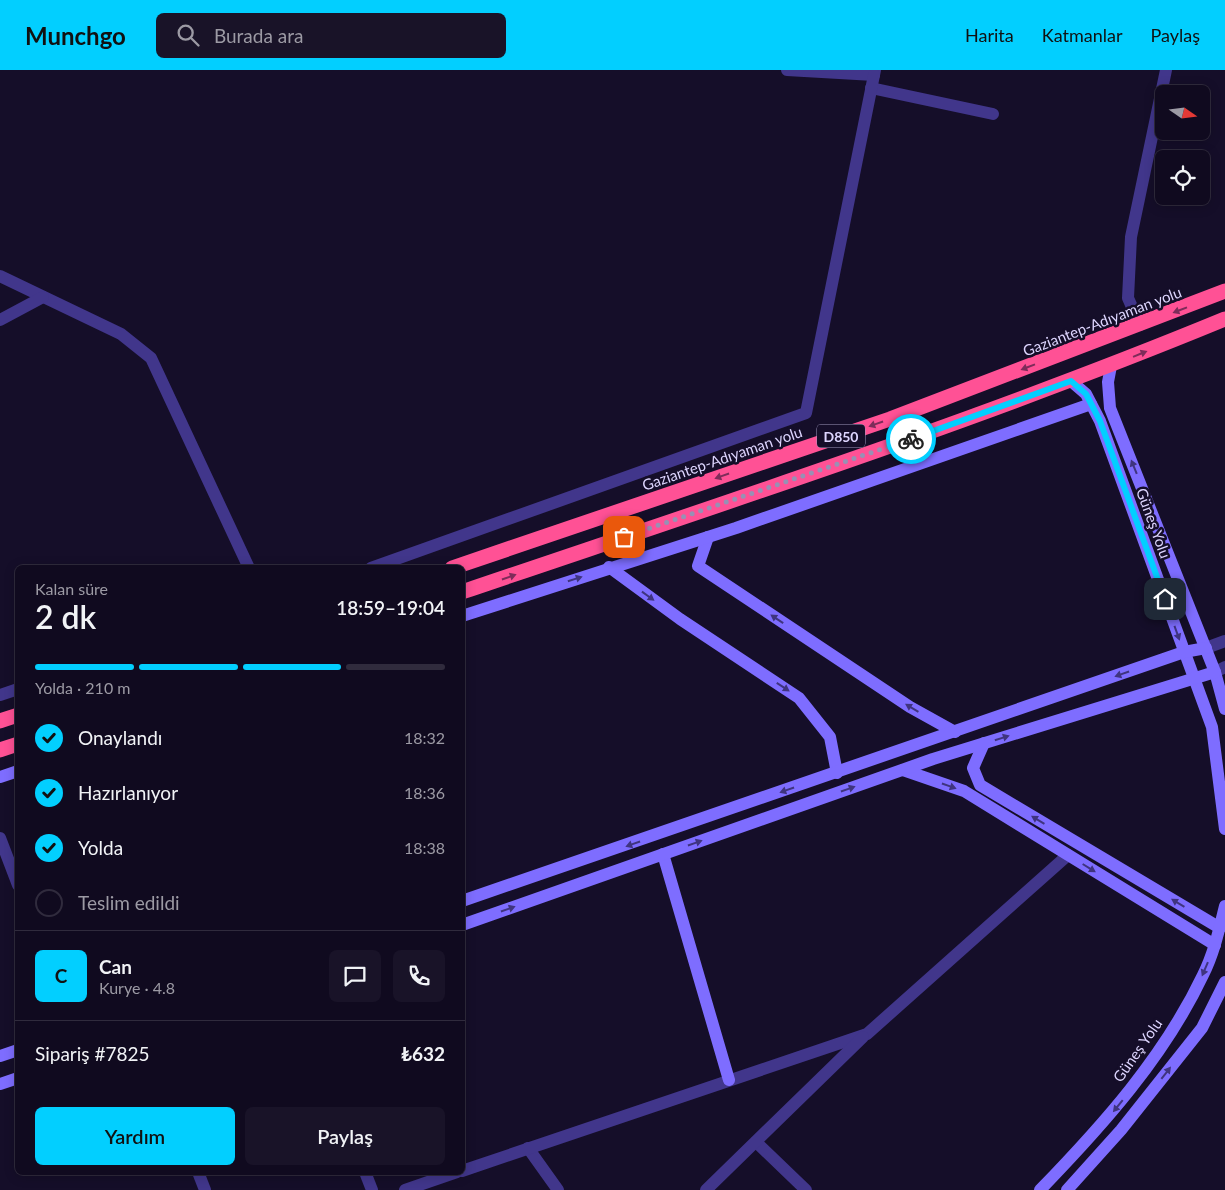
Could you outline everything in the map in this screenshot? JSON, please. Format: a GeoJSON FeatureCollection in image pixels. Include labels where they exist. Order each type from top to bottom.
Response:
{"type":"FeatureCollection","features":[{"type":"Feature","properties":{"kind":"highway","name":"Gaziantep-Adıyaman yolu"},"geometry":{"type":"LineString","coordinates":[[461,565],[890,419],[1225,291]]}},
{"type":"Feature","properties":{"kind":"highway","name":"D850"},"geometry":{"type":"LineString","coordinates":[[465,591],[896,445],[1111,366],[1225,319]]}},
{"type":"Feature","properties":{"kind":"highway"},"geometry":{"type":"LineString","coordinates":[[0,721],[15,716]]}},
{"type":"Feature","properties":{"kind":"highway"},"geometry":{"type":"LineString","coordinates":[[0,750],[15,745]]}},
{"type":"Feature","properties":{"kind":"street"},"geometry":{"type":"LineString","coordinates":[[379,565],[806,414],[875,72],[787,70]]}},
{"type":"Feature","properties":{"kind":"street"},"geometry":{"type":"LineString","coordinates":[[1140,325],[1128,298],[1131,237],[1166,70]]}},
{"type":"Feature","properties":{"kind":"street"},"geometry":{"type":"LineString","coordinates":[[871,88],[993,114]]}},
{"type":"Feature","properties":{"kind":"street"},"geometry":{"type":"LineString","coordinates":[[0,276],[121,334],[151,358],[248,565]]}},
{"type":"Feature","properties":{"kind":"street"},"geometry":{"type":"LineString","coordinates":[[0,320],[43,297]]}},
{"type":"Feature","properties":{"kind":"street","name":"Güneş Yolu"},"geometry":{"type":"LineString","coordinates":[[1111,366],[1108,382],[1110,408],[1206,648],[1220,669],[1225,709]]}},
{"type":"Feature","properties":{"kind":"street","name":"Güneş Yolu"},"geometry":{"type":"LineString","coordinates":[[1071,381],[1086,394],[1100,421],[1212,727],[1225,829]]}},
{"type":"Feature","properties":{"kind":"street"},"geometry":{"type":"LineString","coordinates":[[465,615],[609,567],[736,528],[1091,404]]}},
{"type":"Feature","properties":{"kind":"street"},"geometry":{"type":"LineString","coordinates":[[708,537],[698,566],[910,707],[955,732]]}},
{"type":"Feature","properties":{"kind":"street"},"geometry":{"type":"LineString","coordinates":[[609,567],[680,619],[799,698],[830,738],[837,773]]}},
{"type":"Feature","properties":{"kind":"street"},"geometry":{"type":"LineString","coordinates":[[465,901],[1184,652],[1206,648],[1225,641]]}},
{"type":"Feature","properties":{"kind":"street"},"geometry":{"type":"LineString","coordinates":[[465,924],[903,770],[1220,669]]}},
{"type":"Feature","properties":{"kind":"street"},"geometry":{"type":"LineString","coordinates":[[0,695],[15,690]]}},
{"type":"Feature","properties":{"kind":"street"},"geometry":{"type":"LineString","coordinates":[[984,743],[973,768],[980,785],[1220,928]]}},
{"type":"Feature","properties":{"kind":"street"},"geometry":{"type":"LineString","coordinates":[[903,770],[964,791],[1215,945]]}},
{"type":"Feature","properties":{"kind":"street"},"geometry":{"type":"LineString","coordinates":[[0,777],[15,772]]}},
{"type":"Feature","properties":{"kind":"street"},"geometry":{"type":"LineString","coordinates":[[0,838],[15,877]]}},
{"type":"Feature","properties":{"kind":"street"},"geometry":{"type":"LineString","coordinates":[[663,854],[729,1080]]}},
{"type":"Feature","properties":{"kind":"street"},"geometry":{"type":"LineString","coordinates":[[706,1190],[867,1034],[1068,855]]}},
{"type":"Feature","properties":{"kind":"street","name":"Güneş Yolu"},"geometry":{"type":"LineString","coordinates":[[1040,1190],[1115,1109],[1164,1044],[1203,975],[1215,945],[1225,906]]}},
{"type":"Feature","properties":{"kind":"street"},"geometry":{"type":"LineString","coordinates":[[1067,1190],[1121,1130],[1202,1028],[1225,982]]}},
{"type":"Feature","properties":{"kind":"street"},"geometry":{"type":"LineString","coordinates":[[465,1170],[867,1034]]}},
{"type":"Feature","properties":{"kind":"street"},"geometry":{"type":"LineString","coordinates":[[0,1056],[15,1051]]}},
{"type":"Feature","properties":{"kind":"street"},"geometry":{"type":"LineString","coordinates":[[0,1084],[15,1079]]}},
{"type":"Feature","properties":{"kind":"street"},"geometry":{"type":"LineString","coordinates":[[756,1142],[806,1190]]}},
{"type":"Feature","properties":{"kind":"street"},"geometry":{"type":"LineString","coordinates":[[528,1148],[558,1190]]}},
{"type":"Feature","properties":{"kind":"street"},"geometry":{"type":"LineString","coordinates":[[199,1175],[205,1190]]}},
{"type":"Feature","properties":{"kind":"street"},"geometry":{"type":"LineString","coordinates":[[366,1175],[372,1190]]}},
{"type":"Feature","properties":{"kind":"street"},"geometry":{"type":"LineString","coordinates":[[405,1190],[448,1175]]}},
{"type":"Feature","properties":{"kind":"way so far"},"geometry":{"type":"LineString","coordinates":[[624,537],[911,439]]}},
{"type":"Feature","properties":{"kind":"route"},"geometry":{"type":"LineString","coordinates":[[911,439],[1071,381],[1086,394],[1100,421],[1165,599]]}}]}
